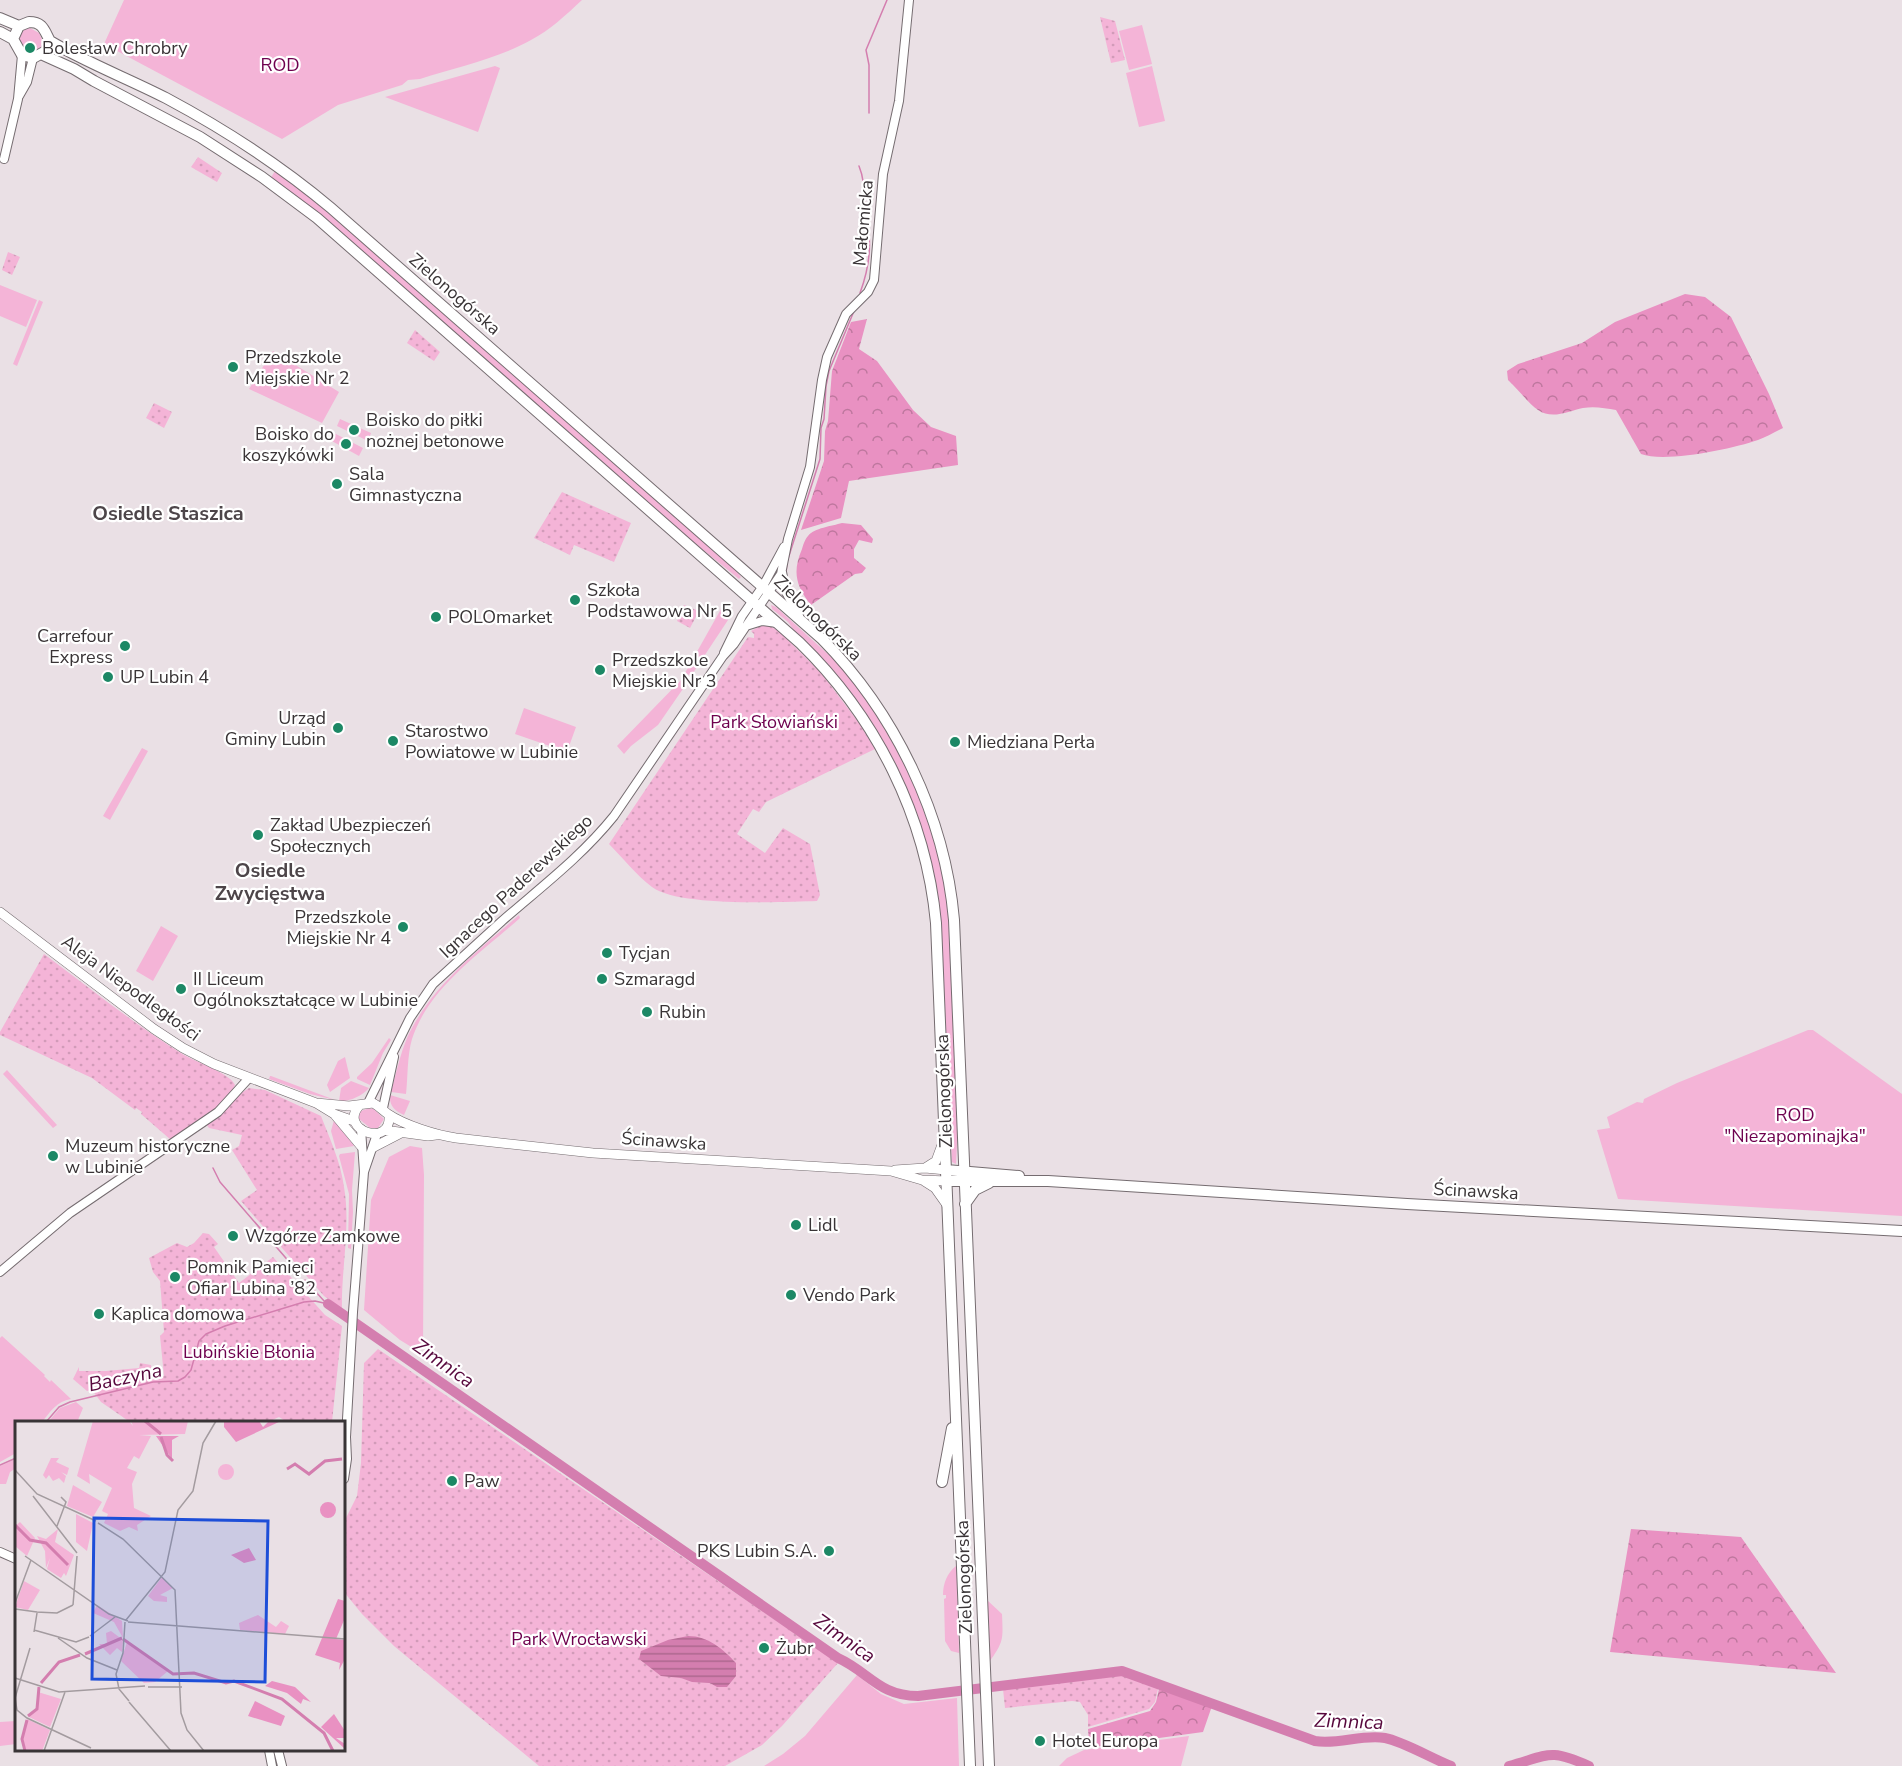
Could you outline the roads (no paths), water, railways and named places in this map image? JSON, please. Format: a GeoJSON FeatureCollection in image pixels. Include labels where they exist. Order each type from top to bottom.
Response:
{"type":"FeatureCollection","features":[{"type":"Feature","properties":{"kind":"main road"},"geometry":{"type":"LineString","coordinates":[[0,18],[19,26]]}},
{"type":"Feature","properties":{"kind":"main road"},"geometry":{"type":"LineString","coordinates":[[0,32],[13,39],[22,55],[38,56],[50,41],[41,24],[29,22],[19,26],[13,39]]}},
{"type":"Feature","properties":{"kind":"main road","name":"Zielonogórska"},"geometry":{"type":"LineString","coordinates":[[50,41],[79,58],[102,66],[189,111],[249,147],[303,185],[344,218],[802,621],[838,657],[881,715],[911,769],[937,835],[952,896],[954,920],[989,1766]]}},
{"type":"Feature","properties":{"kind":"main road","name":"Zielonogórska"},"geometry":{"type":"LineString","coordinates":[[38,56],[74,69],[195,134],[248,167],[332,231],[778,623],[826,669],[865,722],[895,775],[915,824],[928,870],[936,923],[970,1766]]}},
{"type":"Feature","properties":{"kind":"main road","name":"Aleja Niepodległości"},"geometry":{"type":"LineString","coordinates":[[0,912],[161,1034],[199,1057],[316,1103],[357,1125]]}},
{"type":"Feature","properties":{"kind":"main road","name":"Aleja Niepodległości"},"geometry":{"type":"LineString","coordinates":[[316,1103],[364,1104]]}},
{"type":"Feature","properties":{"kind":"main road"},"geometry":{"type":"LineString","coordinates":[[373,1103],[386,1112],[388,1125],[381,1132],[371,1133],[357,1125],[354,1115],[364,1104],[373,1103]]}},
{"type":"Feature","properties":{"kind":"main road","name":"Ścinawska"},"geometry":{"type":"LineString","coordinates":[[386,1112],[436,1135]]}},
{"type":"Feature","properties":{"kind":"main road"},"geometry":{"type":"LineString","coordinates":[[334,1114],[361,1146]]}},
{"type":"Feature","properties":{"kind":"main road","name":"Ścinawska"},"geometry":{"type":"LineString","coordinates":[[381,1132],[436,1135],[593,1153],[891,1171],[922,1180],[946,1175],[1400,1204],[1902,1231]]}},
{"type":"Feature","properties":{"kind":"main road"},"geometry":{"type":"LineString","coordinates":[[374,1147],[400,1133]]}},
{"type":"Feature","properties":{"kind":"main road"},"geometry":{"type":"LineString","coordinates":[[925,1168],[936,1161],[945,1134]]}},
{"type":"Feature","properties":{"kind":"main road"},"geometry":{"type":"LineString","coordinates":[[963,1146],[968,1159],[990,1178],[975,1190],[965,1204]]}},
{"type":"Feature","properties":{"kind":"main road","name":"Ścinawska"},"geometry":{"type":"LineString","coordinates":[[891,1171],[925,1168],[946,1175]]}},
{"type":"Feature","properties":{"kind":"main road"},"geometry":{"type":"LineString","coordinates":[[922,1180],[935,1188],[948,1206]]}},
{"type":"Feature","properties":{"kind":"main road"},"geometry":{"type":"LineString","coordinates":[[942,1482],[956,1410]]}},
{"type":"Feature","properties":{"kind":"street","name":"Małomicka"},"geometry":{"type":"LineString","coordinates":[[766,589],[788,539],[809,474],[822,380],[828,357],[846,314],[868,292],[874,282],[883,174],[897,110],[909,0]]}},
{"type":"Feature","properties":{"kind":"street"},"geometry":{"type":"LineString","coordinates":[[4,159],[18,99],[22,55]]}},
{"type":"Feature","properties":{"kind":"street"},"geometry":{"type":"LineString","coordinates":[[18,99],[38,56]]}},
{"type":"Feature","properties":{"kind":"street","name":"Małomicka"},"geometry":{"type":"LineString","coordinates":[[766,589],[782,571],[788,539]]}},
{"type":"Feature","properties":{"kind":"street"},"geometry":{"type":"LineString","coordinates":[[782,571],[786,592],[802,621]]}},
{"type":"Feature","properties":{"kind":"street"},"geometry":{"type":"LineString","coordinates":[[723,656],[728,641],[766,589]]}},
{"type":"Feature","properties":{"kind":"street"},"geometry":{"type":"LineString","coordinates":[[723,656],[746,627],[756,604]]}},
{"type":"Feature","properties":{"kind":"street"},"geometry":{"type":"LineString","coordinates":[[746,627],[760,621],[778,623]]}},
{"type":"Feature","properties":{"kind":"street","name":"Ignacego Paderewskiego"},"geometry":{"type":"LineString","coordinates":[[364,1104],[395,1051],[410,1018],[434,984],[504,920],[548,884],[597,837],[723,656]]}},
{"type":"Feature","properties":{"kind":"street","name":"Ignacego Paderewskiego"},"geometry":{"type":"LineString","coordinates":[[386,1112],[395,1051]]}},
{"type":"Feature","properties":{"kind":"street"},"geometry":{"type":"LineString","coordinates":[[0,1272],[70,1213],[218,1112],[249,1078]]}},
{"type":"Feature","properties":{"kind":"street"},"geometry":{"type":"LineString","coordinates":[[345,1472],[353,1312],[364,1172],[357,1125]]}},
{"type":"Feature","properties":{"kind":"street"},"geometry":{"type":"LineString","coordinates":[[364,1172],[381,1132]]}},
{"type":"Feature","properties":{"kind":"street"},"geometry":{"type":"LineString","coordinates":[[0,1552],[15,1559]]}},
{"type":"Feature","properties":{"kind":"street"},"geometry":{"type":"LineString","coordinates":[[269,1751],[273,1766]]}},
{"type":"Feature","properties":{"kind":"street"},"geometry":{"type":"LineString","coordinates":[[278,1751],[282,1766]]}},
{"type":"Feature","properties":{"kind":"waterway"},"geometry":{"type":"LineString","coordinates":[[869,113],[869,65],[866,50],[887,0]]}},
{"type":"Feature","properties":{"kind":"waterway"},"geometry":{"type":"LineString","coordinates":[[859,166],[863,181],[867,227]]}},
{"type":"Feature","properties":{"kind":"waterway"},"geometry":{"type":"LineString","coordinates":[[860,293],[868,264],[869,235]]}},
{"type":"Feature","properties":{"kind":"waterway"},"geometry":{"type":"LineString","coordinates":[[786,574],[787,562],[820,459],[821,428],[829,371],[854,311]]}},
{"type":"Feature","properties":{"kind":"waterway"},"geometry":{"type":"LineString","coordinates":[[791,593],[798,602]]}},
{"type":"Feature","properties":{"kind":"waterway","name":"Zimnica"},"geometry":{"type":"LineString","coordinates":[[205,1141],[209,1153]]}},
{"type":"Feature","properties":{"kind":"waterway","name":"Zimnica"},"geometry":{"type":"LineString","coordinates":[[213,1168],[220,1182],[298,1272]]}},
{"type":"Feature","properties":{"kind":"waterway","name":"Zimnica"},"geometry":{"type":"LineString","coordinates":[[305,1280],[325,1302]]}},
{"type":"Feature","properties":{"kind":"waterway","name":"Baczyna"},"geometry":{"type":"LineString","coordinates":[[47,1421],[59,1407],[70,1402],[153,1382],[178,1381],[191,1370],[199,1341],[206,1334],[225,1326],[304,1302],[315,1301],[328,1304]]}},
{"type":"Feature","properties":{"kind":"waterway","name":"Zimnica"},"geometry":{"type":"LineString","coordinates":[[328,1304],[838,1658],[893,1692],[918,1696],[1122,1671],[1315,1741],[1385,1738],[1451,1766]]}},
{"type":"Feature","properties":{"kind":"waterway","name":"Baczyna"},"geometry":{"type":"LineString","coordinates":[[0,1465],[15,1458]]}},
{"type":"Feature","properties":{"kind":"waterway","name":"Zimnica"},"geometry":{"type":"LineString","coordinates":[[1509,1766],[1549,1755],[1576,1760],[1589,1766]]}},
{"type":"Feature","properties":{"kind":"place","name":"Bolesław Chrobry"},"geometry":{"type":"Point","coordinates":[30,48]}},
{"type":"Feature","properties":{"kind":"place","name":"Przedszkole Miejskie Nr 2"},"geometry":{"type":"Point","coordinates":[233,367]}},
{"type":"Feature","properties":{"kind":"place","name":"Boisko do piłki nożnej betonowe"},"geometry":{"type":"Point","coordinates":[354,430]}},
{"type":"Feature","properties":{"kind":"place","name":"Boisko do koszykówki"},"geometry":{"type":"Point","coordinates":[346,444]}},
{"type":"Feature","properties":{"kind":"place","name":"Sala Gimnastyczna"},"geometry":{"type":"Point","coordinates":[337,484]}},
{"type":"Feature","properties":{"kind":"place","name":"Szkoła Podstawowa Nr 5"},"geometry":{"type":"Point","coordinates":[575,600]}},
{"type":"Feature","properties":{"kind":"place","name":"POLOmarket"},"geometry":{"type":"Point","coordinates":[436,617]}},
{"type":"Feature","properties":{"kind":"place","name":"Carrefour Express"},"geometry":{"type":"Point","coordinates":[125,646]}},
{"type":"Feature","properties":{"kind":"place","name":"Przedszkole Miejskie Nr 3"},"geometry":{"type":"Point","coordinates":[600,670]}},
{"type":"Feature","properties":{"kind":"place","name":"UP Lubin 4"},"geometry":{"type":"Point","coordinates":[108,677]}},
{"type":"Feature","properties":{"kind":"place","name":"Urząd Gminy Lubin"},"geometry":{"type":"Point","coordinates":[338,728]}},
{"type":"Feature","properties":{"kind":"place","name":"Starostwo Powiatowe w Lubinie"},"geometry":{"type":"Point","coordinates":[393,741]}},
{"type":"Feature","properties":{"kind":"place","name":"Miedziana Perła"},"geometry":{"type":"Point","coordinates":[955,742]}},
{"type":"Feature","properties":{"kind":"place","name":"Zakład Ubezpieczeń Społecznych"},"geometry":{"type":"Point","coordinates":[258,835]}},
{"type":"Feature","properties":{"kind":"place","name":"Przedszkole Miejskie Nr 4"},"geometry":{"type":"Point","coordinates":[403,927]}},
{"type":"Feature","properties":{"kind":"place","name":"Tycjan"},"geometry":{"type":"Point","coordinates":[607,953]}},
{"type":"Feature","properties":{"kind":"place","name":"Szmaragd"},"geometry":{"type":"Point","coordinates":[602,979]}},
{"type":"Feature","properties":{"kind":"place","name":"II Liceum Ogólnokształcące w Lubinie"},"geometry":{"type":"Point","coordinates":[181,989]}},
{"type":"Feature","properties":{"kind":"place","name":"Rubin"},"geometry":{"type":"Point","coordinates":[647,1012]}},
{"type":"Feature","properties":{"kind":"place","name":"Muzeum historyczne w Lubinie"},"geometry":{"type":"Point","coordinates":[53,1156]}},
{"type":"Feature","properties":{"kind":"place","name":"Lidl"},"geometry":{"type":"Point","coordinates":[796,1225]}},
{"type":"Feature","properties":{"kind":"place","name":"Wzgórze Zamkowe"},"geometry":{"type":"Point","coordinates":[233,1236]}},
{"type":"Feature","properties":{"kind":"place","name":"Pomnik Pamięci Ofiar Lubina ’82"},"geometry":{"type":"Point","coordinates":[175,1277]}},
{"type":"Feature","properties":{"kind":"place","name":"Vendo Park"},"geometry":{"type":"Point","coordinates":[791,1295]}},
{"type":"Feature","properties":{"kind":"place","name":"Kaplica domowa"},"geometry":{"type":"Point","coordinates":[99,1314]}},
{"type":"Feature","properties":{"kind":"place","name":"Paw"},"geometry":{"type":"Point","coordinates":[452,1481]}},
{"type":"Feature","properties":{"kind":"place","name":"PKS Lubin S.A."},"geometry":{"type":"Point","coordinates":[829,1551]}},
{"type":"Feature","properties":{"kind":"place","name":"Żubr"},"geometry":{"type":"Point","coordinates":[764,1648]}},
{"type":"Feature","properties":{"kind":"place","name":"Hotel Europa"},"geometry":{"type":"Point","coordinates":[1040,1741]}},
{"type":"Feature","properties":{"kind":"district","name":"Osiedle Staszica"},"geometry":{"type":"Point","coordinates":[168,513]}},
{"type":"Feature","properties":{"kind":"district","name":"Osiedle Zwycięstwa"},"geometry":{"type":"Point","coordinates":[270,882]}},
{"type":"Feature","properties":{"kind":"park label","name":"ROD"},"geometry":{"type":"Point","coordinates":[280,65]}},
{"type":"Feature","properties":{"kind":"park label","name":"Park Słowiański"},"geometry":{"type":"Point","coordinates":[774,722]}},
{"type":"Feature","properties":{"kind":"park label","name":"ROD \"Niezapominajka\""},"geometry":{"type":"Point","coordinates":[1795,1125]}},
{"type":"Feature","properties":{"kind":"park label","name":"Lubińskie Błonia"},"geometry":{"type":"Point","coordinates":[249,1352]}},
{"type":"Feature","properties":{"kind":"park label","name":"Park Wrocławski"},"geometry":{"type":"Point","coordinates":[579,1639]}}]}
